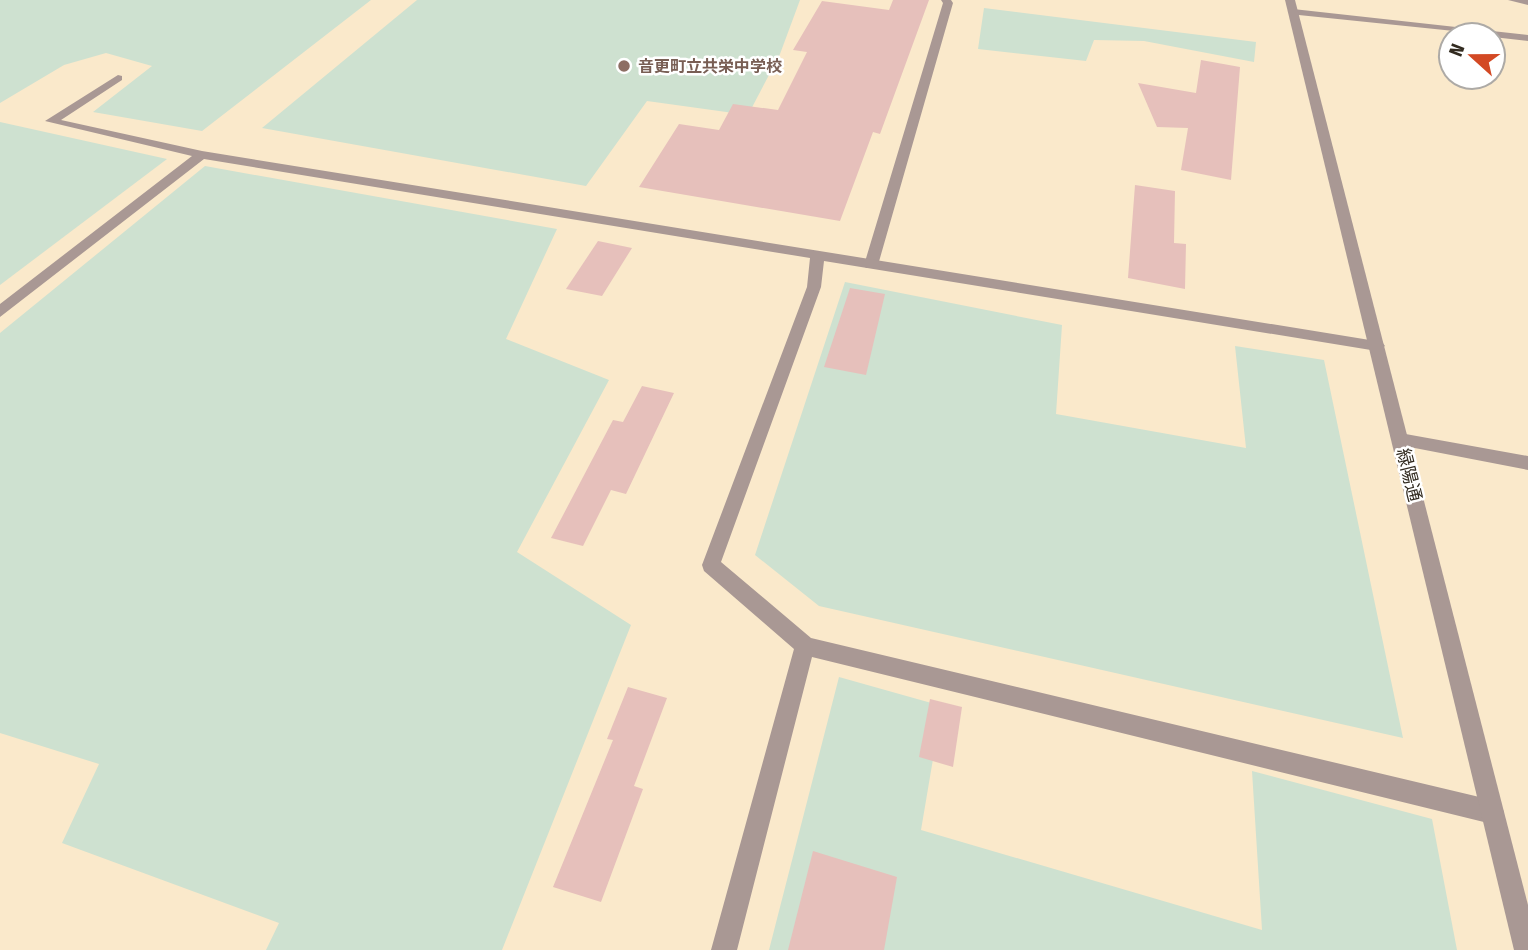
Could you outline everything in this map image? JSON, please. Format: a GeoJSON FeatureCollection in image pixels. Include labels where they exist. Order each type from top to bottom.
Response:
{"type":"FeatureCollection","features":[{"type":"Feature","properties":{"kind":"street"},"geometry":{"type":"LineString","coordinates":[[871,265],[948,3],[946,0]]}},
{"type":"Feature","properties":{"kind":"street"},"geometry":{"type":"LineString","coordinates":[[1513,0],[1528,2]]}},
{"type":"Feature","properties":{"kind":"street"},"geometry":{"type":"LineString","coordinates":[[1291,6],[1528,38]]}},
{"type":"Feature","properties":{"kind":"street","name":"緑陽通"},"geometry":{"type":"LineString","coordinates":[[1291,6],[1527,950]]}},
{"type":"Feature","properties":{"kind":"street"},"geometry":{"type":"LineString","coordinates":[[118,78],[51,121],[202,155],[1377,346]]}},
{"type":"Feature","properties":{"kind":"street"},"geometry":{"type":"LineString","coordinates":[[0,312],[202,155]]}},
{"type":"Feature","properties":{"kind":"street"},"geometry":{"type":"LineString","coordinates":[[817,256],[814,287],[711,565],[805,646],[1492,812]]}},
{"type":"Feature","properties":{"kind":"street"},"geometry":{"type":"LineString","coordinates":[[1400,439],[1528,463]]}},
{"type":"Feature","properties":{"kind":"street"},"geometry":{"type":"LineString","coordinates":[[724,950],[805,646]]}},
{"type":"Feature","properties":{"kind":"green space"},"geometry":{"type":"Polygon","coordinates":[[[0,0],[371,0],[202,131],[93,112],[152,66],[106,53],[64,65],[0,103],[0,0]]]}},
{"type":"Feature","properties":{"kind":"green space"},"geometry":{"type":"Polygon","coordinates":[[[417,0],[800,0],[780,54],[748,115],[647,101],[586,186],[262,128],[417,0]]]}},
{"type":"Feature","properties":{"kind":"green space"},"geometry":{"type":"Polygon","coordinates":[[[984,8],[1256,42],[1254,62],[1144,41],[1094,40],[1086,61],[978,49],[984,8]]]}},
{"type":"Feature","properties":{"kind":"green space"},"geometry":{"type":"Polygon","coordinates":[[[0,122],[167,159],[0,285],[0,122]]]}},
{"type":"Feature","properties":{"kind":"green space"},"geometry":{"type":"Polygon","coordinates":[[[205,166],[557,229],[506,339],[609,380],[517,552],[631,625],[502,950],[266,950],[279,923],[62,843],[99,764],[0,733],[0,333],[205,166]]]}},
{"type":"Feature","properties":{"kind":"green space"},"geometry":{"type":"Polygon","coordinates":[[[845,282],[1062,325],[1056,414],[1246,448],[1235,346],[1324,360],[1403,738],[819,606],[755,555],[845,282]]]}},
{"type":"Feature","properties":{"kind":"green space"},"geometry":{"type":"Polygon","coordinates":[[[839,677],[942,706],[921,830],[1262,930],[1252,771],[1432,819],[1457,950],[769,950],[839,677]]]}},
{"type":"Feature","properties":{"kind":"building"},"geometry":{"type":"Polygon","coordinates":[[[893,0],[929,0],[880,134],[873,132],[840,221],[639,187],[679,124],[719,130],[733,104],[778,110],[807,52],[793,50],[822,1],[889,10],[893,0]]]}},
{"type":"Feature","properties":{"kind":"building"},"geometry":{"type":"Polygon","coordinates":[[[1201,60],[1240,67],[1231,180],[1181,170],[1188,128],[1157,127],[1138,83],[1196,93],[1201,60]]]}},
{"type":"Feature","properties":{"kind":"building"},"geometry":{"type":"Polygon","coordinates":[[[1135,185],[1175,191],[1174,243],[1186,244],[1185,289],[1128,278],[1135,185]]]}},
{"type":"Feature","properties":{"kind":"building"},"geometry":{"type":"Polygon","coordinates":[[[598,241],[632,248],[602,296],[566,289],[598,241]]]}},
{"type":"Feature","properties":{"kind":"building"},"geometry":{"type":"Polygon","coordinates":[[[850,288],[885,294],[866,375],[824,367],[850,288]]]}},
{"type":"Feature","properties":{"kind":"building"},"geometry":{"type":"Polygon","coordinates":[[[642,386],[674,393],[626,494],[611,490],[583,546],[551,538],[613,420],[623,422],[642,386]]]}},
{"type":"Feature","properties":{"kind":"building"},"geometry":{"type":"Polygon","coordinates":[[[628,687],[667,698],[634,786],[643,789],[601,902],[553,887],[613,740],[607,739],[628,687]]]}},
{"type":"Feature","properties":{"kind":"building"},"geometry":{"type":"Polygon","coordinates":[[[930,699],[962,707],[953,767],[919,757],[930,699]]]}},
{"type":"Feature","properties":{"kind":"building"},"geometry":{"type":"Polygon","coordinates":[[[813,851],[897,877],[884,950],[788,950],[813,851]]]}},
{"type":"Feature","properties":{"kind":"place","name":"音更町立共栄中学校"},"geometry":{"type":"Point","coordinates":[624,66]}}]}
